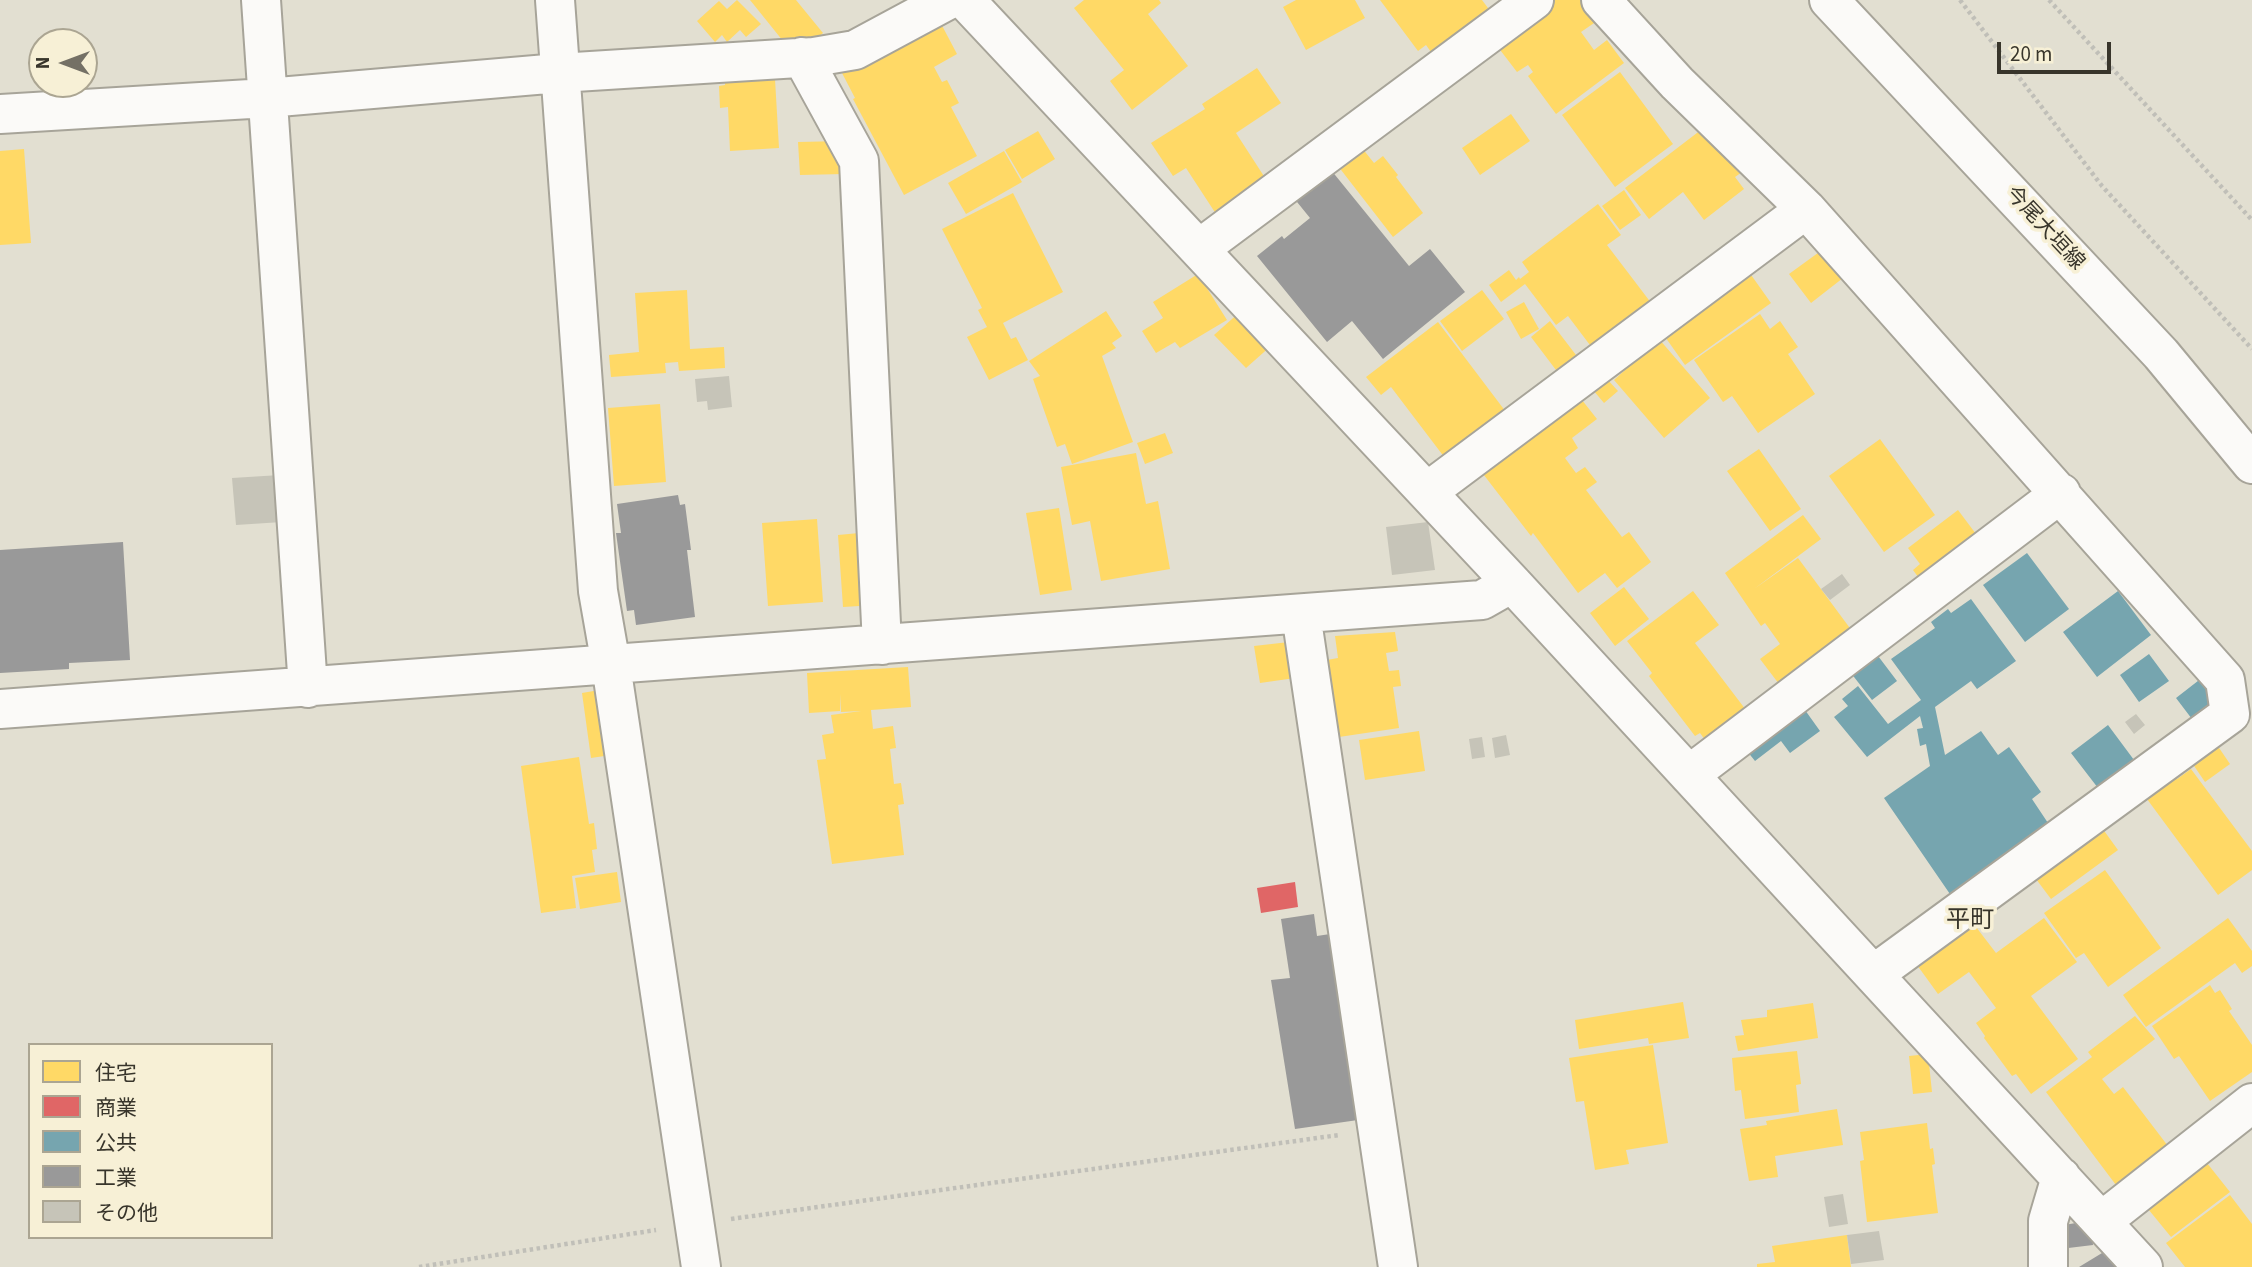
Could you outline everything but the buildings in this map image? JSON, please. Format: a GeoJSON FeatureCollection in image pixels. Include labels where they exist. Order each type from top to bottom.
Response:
{"type":"FeatureCollection","features":[{"type":"Feature","properties":{"kind":"street"},"geometry":{"type":"LineString","coordinates":[[261,0],[308,688]]}},
{"type":"Feature","properties":{"kind":"street"},"geometry":{"type":"LineString","coordinates":[[555,0],[598,591],[701,1267]]}},
{"type":"Feature","properties":{"kind":"street"},"geometry":{"type":"LineString","coordinates":[[1199,249],[1534,0]]}},
{"type":"Feature","properties":{"kind":"street"},"geometry":{"type":"LineString","coordinates":[[1601,0],[1677,83],[1806,209],[2225,680],[2230,714],[1874,974]]}},
{"type":"Feature","properties":{"kind":"street","name":"今尾大垣線"},"geometry":{"type":"LineString","coordinates":[[1829,0],[2161,354],[2252,464]]}},
{"type":"Feature","properties":{"kind":"street"},"geometry":{"type":"LineString","coordinates":[[0,114],[267,98],[559,73],[802,57],[855,50],[963,1],[1513,583],[2143,1267]]}},
{"type":"Feature","properties":{"kind":"street"},"geometry":{"type":"LineString","coordinates":[[802,57],[859,161],[883,645]]}},
{"type":"Feature","properties":{"kind":"street"},"geometry":{"type":"LineString","coordinates":[[1427,492],[1806,209]]}},
{"type":"Feature","properties":{"kind":"street"},"geometry":{"type":"LineString","coordinates":[[1689,775],[2061,493]]}},
{"type":"Feature","properties":{"kind":"street"},"geometry":{"type":"LineString","coordinates":[[0,709],[1482,600],[1513,583]]}},
{"type":"Feature","properties":{"kind":"street"},"geometry":{"type":"LineString","coordinates":[[1301,614],[1398,1267]]}},
{"type":"Feature","properties":{"kind":"street"},"geometry":{"type":"LineString","coordinates":[[2102,1221],[2252,1103]]}},
{"type":"Feature","properties":{"kind":"street"},"geometry":{"type":"LineString","coordinates":[[2049,1267],[2048,1220],[2062,1177]]}},
{"type":"Feature","properties":{"kind":"path"},"geometry":{"type":"LineString","coordinates":[[1960,0],[2102,186],[2252,349]]}},
{"type":"Feature","properties":{"kind":"path"},"geometry":{"type":"LineString","coordinates":[[2049,0],[2252,220]]}},
{"type":"Feature","properties":{"kind":"path"},"geometry":{"type":"LineString","coordinates":[[418,1267],[695,1224],[1378,1130]]}},
{"type":"Feature","properties":{"kind":"district","name":"平町"},"geometry":{"type":"Point","coordinates":[1970,922]}}]}
